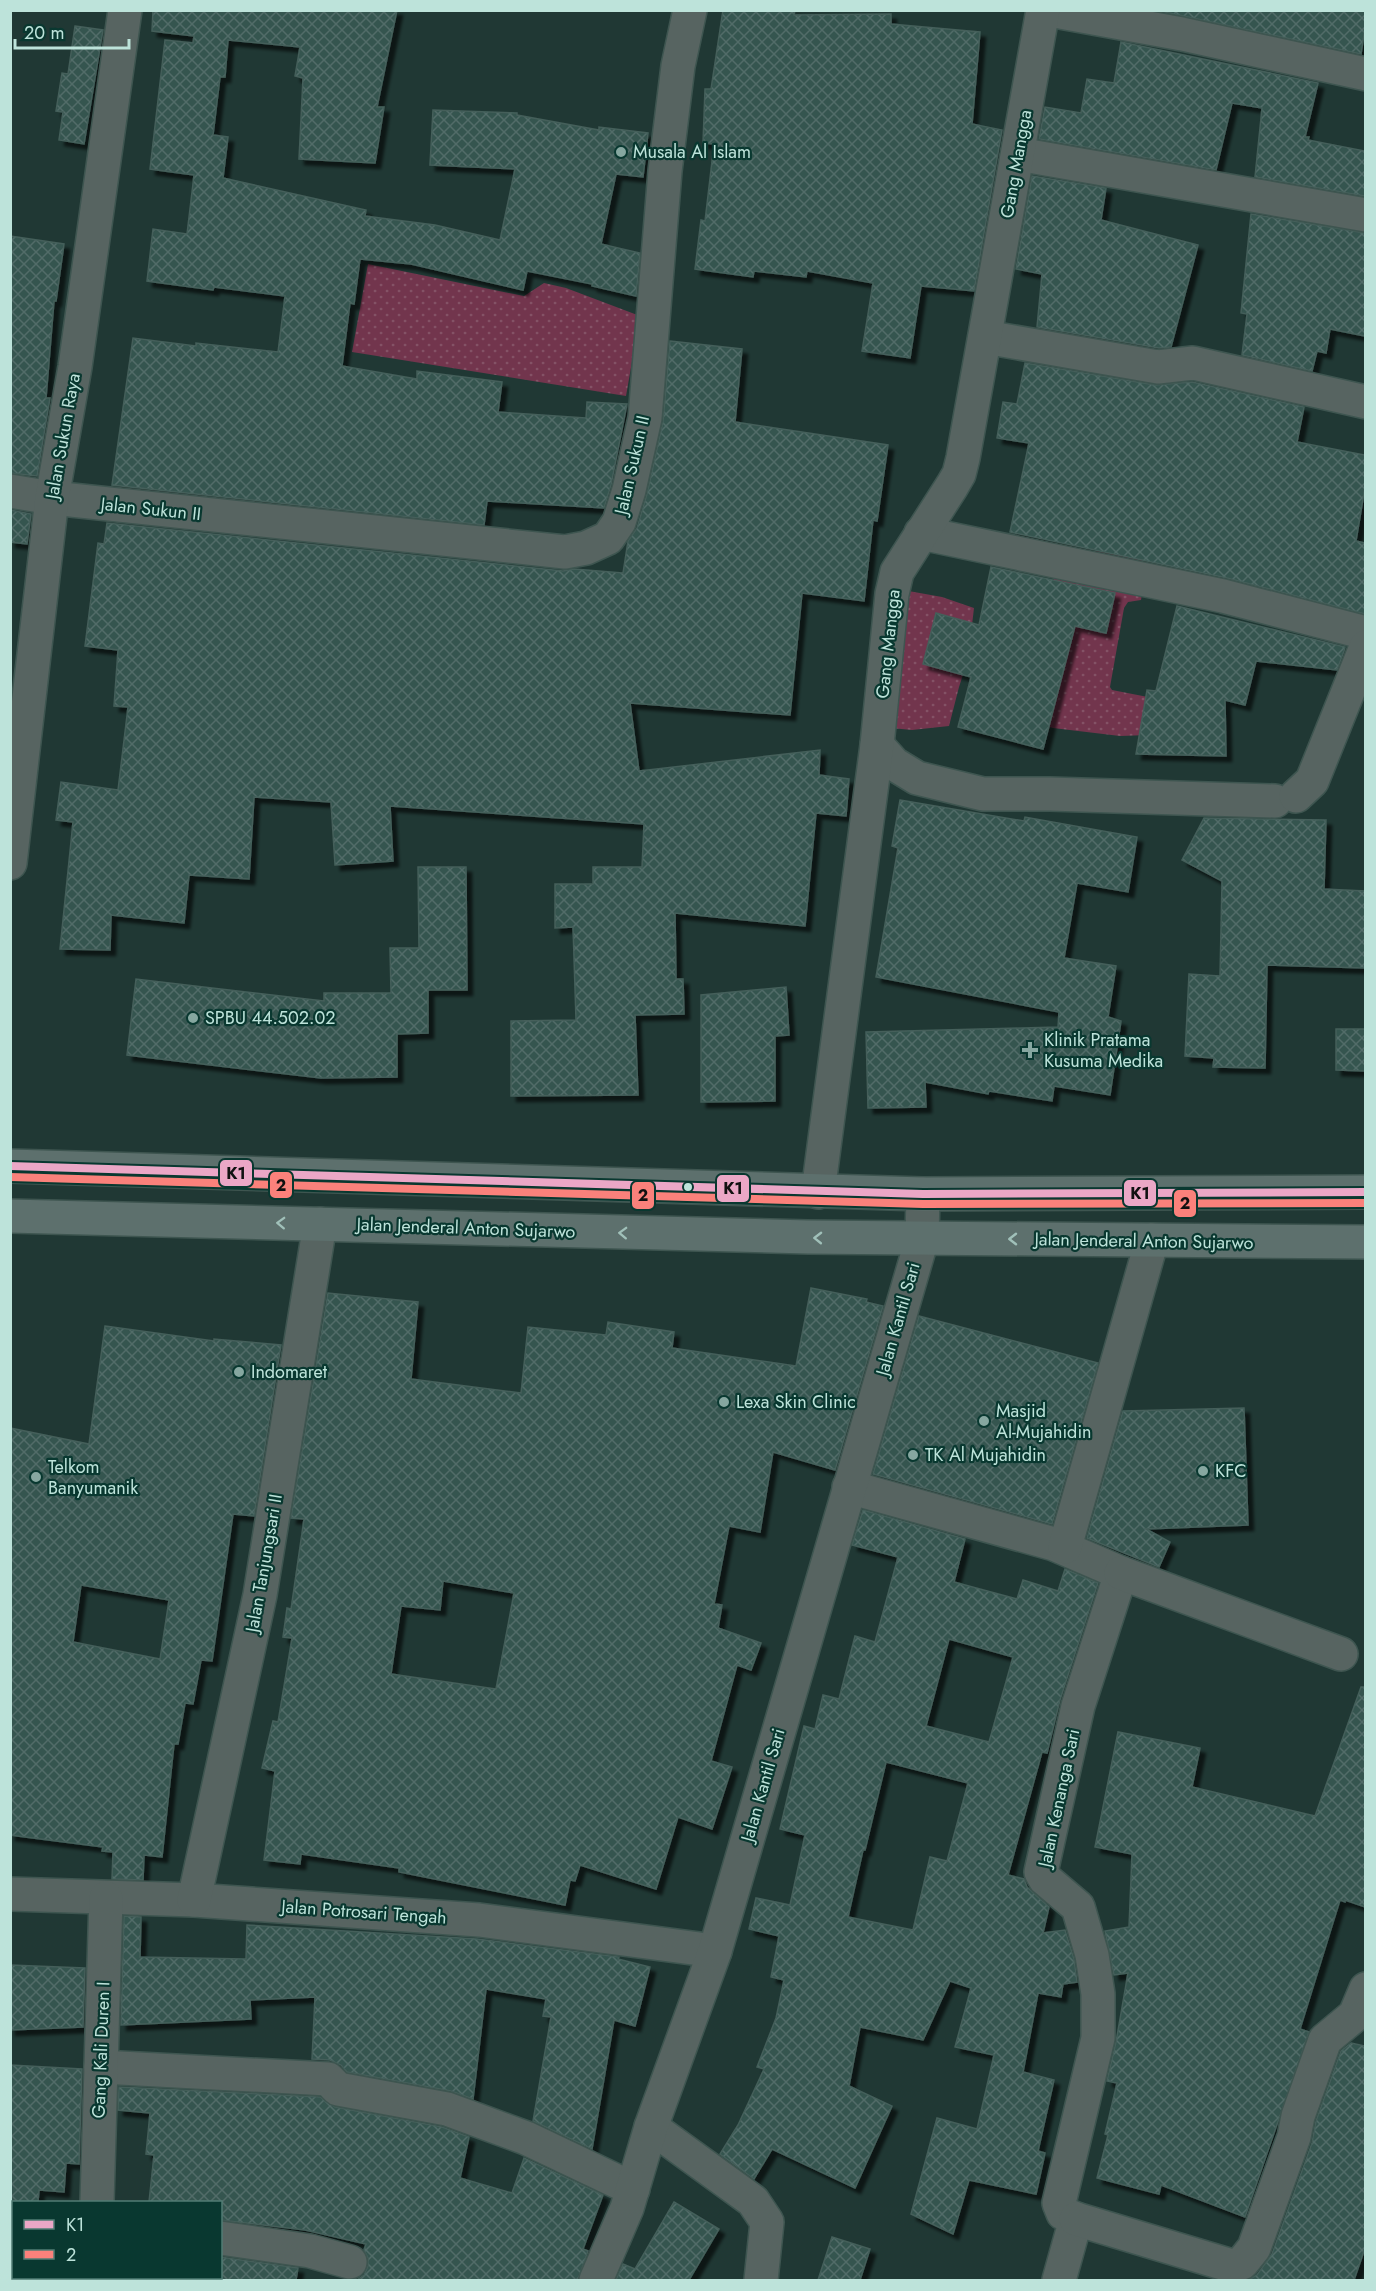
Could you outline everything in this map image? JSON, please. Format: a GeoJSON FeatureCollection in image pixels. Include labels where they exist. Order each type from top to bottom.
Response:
{"type":"FeatureCollection","features":[{"type":"Feature","properties":{"kind":"highway"},"geometry":{"type":"LineString","coordinates":[[10,1166],[922,1194],[1365,1192]]}},
{"type":"Feature","properties":{"kind":"highway"},"geometry":{"type":"LineString","coordinates":[[1292,1192],[1292,1242]]}},
{"type":"Feature","properties":{"kind":"highway","name":"Jalan Jenderal Anton Sujarwo"},"geometry":{"type":"LineString","coordinates":[[10,1216],[808,1238],[1365,1242]]}},
{"type":"Feature","properties":{"kind":"street","name":"Jalan Sukun Raya"},"geometry":{"type":"LineString","coordinates":[[10,863],[52,498],[75,367],[125,10]]}},
{"type":"Feature","properties":{"kind":"street","name":"Jalan Sukun II"},"geometry":{"type":"LineString","coordinates":[[10,491],[52,498],[565,552],[586,549],[608,538],[619,522],[645,418],[665,171],[678,66],[690,10]]}},
{"type":"Feature","properties":{"kind":"street","name":"Gang Mangga"},"geometry":{"type":"LineString","coordinates":[[818,1192],[877,745],[892,594],[897,572],[959,474],[1043,10]]}},
{"type":"Feature","properties":{"kind":"street"},"geometry":{"type":"LineString","coordinates":[[1049,10],[1182,34],[1365,74]]}},
{"type":"Feature","properties":{"kind":"street"},"geometry":{"type":"LineString","coordinates":[[1018,154],[1365,214]]}},
{"type":"Feature","properties":{"kind":"street"},"geometry":{"type":"LineString","coordinates":[[985,337],[1158,367],[1193,363],[1365,402]]}},
{"type":"Feature","properties":{"kind":"street"},"geometry":{"type":"LineString","coordinates":[[921,533],[1223,596],[1365,633]]}},
{"type":"Feature","properties":{"kind":"street"},"geometry":{"type":"LineString","coordinates":[[877,745],[894,764],[917,778],[983,794],[1285,798],[1312,782],[1365,647]]}},
{"type":"Feature","properties":{"kind":"street"},"geometry":{"type":"LineString","coordinates":[[922,1194],[922,1239]]}},
{"type":"Feature","properties":{"kind":"street","name":"Jalan Tanjungsari II"},"geometry":{"type":"LineString","coordinates":[[194,1900],[260,1595],[320,1224]]}},
{"type":"Feature","properties":{"kind":"street","name":"Jalan Kantil Sari"},"geometry":{"type":"LineString","coordinates":[[596,2280],[633,2189],[651,2127],[715,1951],[922,1239]]}},
{"type":"Feature","properties":{"kind":"street"},"geometry":{"type":"LineString","coordinates":[[1065,1547],[1152,1240]]}},
{"type":"Feature","properties":{"kind":"street"},"geometry":{"type":"LineString","coordinates":[[849,1487],[1065,1547],[1121,1574],[1341,1654]]}},
{"type":"Feature","properties":{"kind":"street","name":"Jalan Kenanga Sari"},"geometry":{"type":"LineString","coordinates":[[1076,2219],[1063,2213],[1059,2203],[1098,2038],[1098,1994],[1092,1955],[1078,1907],[1045,1879],[1041,1872],[1078,1706],[1121,1574]]}},
{"type":"Feature","properties":{"kind":"street","name":"Jalan Potrosari Tengah"},"geometry":{"type":"LineString","coordinates":[[10,1894],[194,1900],[479,1920],[715,1951]]}},
{"type":"Feature","properties":{"kind":"street","name":"Gang Kali Duren I"},"geometry":{"type":"LineString","coordinates":[[97,2201],[106,1898]]}},
{"type":"Feature","properties":{"kind":"street"},"geometry":{"type":"LineString","coordinates":[[1059,2280],[1076,2219],[1232,2266],[1242,2263],[1254,2248],[1294,2137],[1298,2116],[1325,2040],[1355,2015],[1365,1989]]}},
{"type":"Feature","properties":{"kind":"street"},"geometry":{"type":"LineString","coordinates":[[101,2067],[328,2079],[339,2089],[447,2109],[494,2126],[633,2189]]}},
{"type":"Feature","properties":{"kind":"street"},"geometry":{"type":"LineString","coordinates":[[651,2127],[753,2201],[767,2222],[761,2280]]}},
{"type":"Feature","properties":{"kind":"street"},"geometry":{"type":"LineString","coordinates":[[222,2238],[310,2251],[350,2262]]}},
{"type":"Feature","properties":{"kind":"shaded area"},"geometry":{"type":"Polygon","coordinates":[[[368,264],[524,296],[544,283],[566,288],[640,316],[626,396],[352,352],[368,264]]]}},
{"type":"Feature","properties":{"kind":"shaded area"},"geometry":{"type":"Polygon","coordinates":[[[1147,539],[1142,565],[1144,582],[1141,600],[1128,602],[1124,608],[1110,687],[1112,690],[1153,698],[1149,735],[1120,736],[1053,728],[1015,717],[1053,581],[1066,552],[1099,551],[1147,539]]]}},
{"type":"Feature","properties":{"kind":"shaded area"},"geometry":{"type":"Polygon","coordinates":[[[903,590],[942,597],[974,608],[968,659],[949,726],[912,730],[891,728],[903,590]]]}},
{"type":"Feature","properties":{"kind":"building"},"geometry":{"type":"Polygon","coordinates":[[[153,10],[397,10],[377,107],[384,107],[375,163],[299,159],[303,78],[295,76],[300,47],[228,40],[225,77],[220,77],[213,135],[228,137],[223,178],[366,210],[365,216],[435,225],[500,240],[515,169],[430,165],[433,110],[517,113],[517,115],[599,130],[599,127],[648,133],[643,177],[616,174],[601,244],[640,253],[636,296],[592,286],[592,284],[527,271],[523,290],[411,264],[360,259],[354,304],[350,303],[342,366],[417,379],[417,371],[502,382],[498,412],[586,418],[587,402],[627,404],[611,485],[604,508],[487,501],[484,525],[112,485],[133,338],[196,346],[196,343],[278,352],[285,296],[214,287],[213,290],[147,281],[153,229],[187,234],[194,175],[150,169],[165,40],[193,43],[194,36],[152,31],[153,10]]]}},
{"type":"Feature","properties":{"kind":"building"},"geometry":{"type":"Polygon","coordinates":[[[723,10],[795,10],[794,15],[891,14],[891,24],[980,32],[972,124],[1002,130],[974,291],[921,286],[910,358],[862,351],[873,283],[807,271],[806,277],[754,271],[753,277],[695,269],[701,220],[705,221],[714,144],[703,143],[705,89],[711,89],[723,10]]]}},
{"type":"Feature","properties":{"kind":"building"},"geometry":{"type":"Polygon","coordinates":[[[1365,10],[1361,54],[1160,11],[1365,10]]]}},
{"type":"Feature","properties":{"kind":"building"},"geometry":{"type":"Polygon","coordinates":[[[75,26],[103,30],[84,144],[59,140],[63,112],[56,111],[62,73],[68,74],[75,26]]]}},
{"type":"Feature","properties":{"kind":"building"},"geometry":{"type":"Polygon","coordinates":[[[1121,42],[1318,83],[1305,137],[1309,137],[1308,140],[1365,151],[1365,196],[1255,177],[1262,108],[1232,103],[1216,170],[1039,139],[1045,107],[1081,113],[1087,79],[1114,83],[1121,42]]]}},
{"type":"Feature","properties":{"kind":"building"},"geometry":{"type":"Polygon","coordinates":[[[1032,176],[1106,188],[1101,220],[1198,245],[1171,347],[1159,348],[1037,327],[1042,274],[1016,269],[1032,176]]]}},
{"type":"Feature","properties":{"kind":"building"},"geometry":{"type":"Polygon","coordinates":[[[1251,214],[1365,233],[1365,336],[1330,329],[1326,353],[1317,351],[1312,371],[1242,355],[1247,314],[1241,313],[1251,214]]]}},
{"type":"Feature","properties":{"kind":"building"},"geometry":{"type":"Polygon","coordinates":[[[10,236],[64,244],[56,301],[54,301],[46,398],[50,398],[37,476],[10,473],[10,236]]]}},
{"type":"Feature","properties":{"kind":"building"},"geometry":{"type":"Polygon","coordinates":[[[670,341],[742,349],[735,422],[888,445],[877,521],[873,520],[864,601],[802,593],[790,715],[630,703],[639,771],[820,750],[819,775],[849,779],[846,816],[816,813],[805,926],[675,913],[676,979],[683,979],[684,1014],[635,1015],[638,1095],[511,1096],[511,1021],[576,1020],[573,927],[555,928],[555,884],[593,884],[593,867],[642,867],[644,824],[390,806],[393,861],[335,865],[331,802],[254,797],[249,879],[189,875],[184,923],[111,915],[110,950],[60,949],[73,822],[56,820],[61,782],[118,790],[128,707],[114,706],[118,650],[85,646],[98,543],[104,544],[107,523],[563,571],[574,569],[623,573],[628,541],[637,528],[647,494],[663,422],[670,341]]]}},
{"type":"Feature","properties":{"kind":"building"},"geometry":{"type":"Polygon","coordinates":[[[1025,363],[1155,385],[1192,382],[1304,407],[1297,442],[1365,455],[1365,487],[1356,541],[1365,543],[1365,614],[1227,578],[1010,532],[1029,443],[997,438],[1003,402],[1017,404],[1025,363]]]}},
{"type":"Feature","properties":{"kind":"building"},"geometry":{"type":"Polygon","coordinates":[[[10,510],[31,514],[27,544],[10,542],[10,510]]]}},
{"type":"Feature","properties":{"kind":"building"},"geometry":{"type":"Polygon","coordinates":[[[991,567],[1115,593],[1106,633],[1075,626],[1043,749],[958,727],[971,677],[923,664],[936,613],[979,625],[991,567]]]}},
{"type":"Feature","properties":{"kind":"building"},"geometry":{"type":"Polygon","coordinates":[[[1177,606],[1345,647],[1344,651],[1337,670],[1256,661],[1245,705],[1225,700],[1226,756],[1136,754],[1147,690],[1156,691],[1177,606]]]}},
{"type":"Feature","properties":{"kind":"building"},"geometry":{"type":"Polygon","coordinates":[[[900,800],[1024,821],[1025,817],[1137,837],[1128,892],[1077,883],[1064,958],[1116,966],[1108,1017],[1121,1021],[1110,1095],[1054,1086],[1052,1101],[989,1091],[988,1094],[925,1082],[926,1107],[868,1108],[866,1032],[1058,1027],[1059,1012],[876,977],[898,848],[892,846],[900,800]]]}},
{"type":"Feature","properties":{"kind":"building"},"geometry":{"type":"Polygon","coordinates":[[[1204,818],[1326,820],[1324,889],[1365,891],[1365,968],[1267,965],[1265,1068],[1213,1067],[1214,1058],[1185,1056],[1189,974],[1220,976],[1222,881],[1182,860],[1204,818]]]}},
{"type":"Feature","properties":{"kind":"building"},"geometry":{"type":"Polygon","coordinates":[[[418,867],[466,867],[467,990],[428,990],[428,1033],[397,1034],[397,1077],[321,1078],[127,1055],[136,979],[324,1001],[324,993],[391,993],[390,948],[419,948],[418,867]]]}},
{"type":"Feature","properties":{"kind":"building"},"geometry":{"type":"Polygon","coordinates":[[[786,987],[789,1035],[775,1036],[775,1101],[701,1102],[701,995],[786,987]]]}},
{"type":"Feature","properties":{"kind":"building"},"geometry":{"type":"Polygon","coordinates":[[[1336,1029],[1365,1029],[1365,1071],[1336,1070],[1336,1029]]]}},
{"type":"Feature","properties":{"kind":"building"},"geometry":{"type":"Polygon","coordinates":[[[811,1288],[867,1299],[866,1302],[883,1306],[835,1470],[773,1452],[760,1532],[729,1526],[714,1604],[722,1605],[718,1628],[761,1643],[751,1670],[737,1665],[711,1761],[732,1767],[712,1829],[678,1817],[656,1889],[580,1865],[575,1881],[570,1880],[565,1905],[399,1872],[399,1868],[301,1854],[300,1864],[264,1860],[275,1771],[262,1768],[273,1721],[278,1722],[292,1638],[283,1637],[287,1608],[291,1609],[304,1519],[291,1518],[328,1293],[418,1302],[411,1379],[521,1393],[528,1327],[606,1335],[608,1322],[674,1332],[672,1348],[796,1366],[811,1288]],[[443,1581],[440,1610],[401,1606],[391,1674],[496,1689],[514,1593],[443,1581]]]}},
{"type":"Feature","properties":{"kind":"building","name":"Masjid Al-Mujahidin"},"geometry":{"type":"Polygon","coordinates":[[[919,1316],[1098,1363],[1052,1524],[873,1474],[919,1316]]]}},
{"type":"Feature","properties":{"kind":"building"},"geometry":{"type":"Polygon","coordinates":[[[105,1326],[214,1341],[214,1339],[281,1345],[254,1516],[233,1514],[212,1661],[201,1660],[193,1704],[185,1703],[178,1744],[174,1744],[162,1857],[144,1855],[143,1880],[112,1879],[113,1852],[102,1851],[103,1847],[10,1835],[10,1428],[89,1444],[105,1326]],[[81,1585],[73,1642],[160,1659],[169,1600],[81,1585]]]}},
{"type":"Feature","properties":{"kind":"building"},"geometry":{"type":"Polygon","coordinates":[[[1244,1408],[1248,1525],[1146,1529],[1170,1542],[1159,1567],[1087,1538],[1123,1411],[1244,1408]]]}},
{"type":"Feature","properties":{"kind":"building"},"geometry":{"type":"Polygon","coordinates":[[[863,1510],[965,1539],[954,1582],[1017,1599],[1023,1580],[1058,1591],[1065,1569],[1098,1583],[1060,1700],[1047,1753],[1042,1752],[1008,1875],[1024,1879],[1027,1887],[1049,1907],[1043,1933],[1065,1930],[1074,1959],[1077,1982],[1063,1984],[1061,1997],[1038,1993],[1023,2072],[1054,2080],[1038,2151],[1045,2153],[1036,2194],[969,2180],[953,2234],[911,2214],[937,2118],[977,2129],[994,2055],[955,2047],[971,1988],[950,1981],[923,2040],[860,2027],[849,2086],[892,2106],[855,2188],[772,2149],[754,2179],[720,2154],[738,2125],[764,2069],[757,2067],[776,2018],[784,1980],[771,1977],[779,1936],[749,1929],[756,1898],[790,1905],[805,1835],[780,1829],[804,1726],[815,1729],[823,1695],[839,1699],[855,1636],[875,1642],[898,1557],[852,1545],[863,1510]],[[949,1639],[926,1726],[989,1742],[1013,1657],[949,1639]],[[886,1762],[848,1917],[913,1930],[930,1857],[947,1861],[968,1783],[886,1762]]]}},
{"type":"Feature","properties":{"kind":"building"},"geometry":{"type":"Polygon","coordinates":[[[1361,1687],[1365,1687],[1365,1907],[1340,1900],[1300,2029],[1309,2032],[1245,2217],[1161,2185],[1159,2194],[1097,2178],[1108,2135],[1105,2134],[1117,2083],[1107,2081],[1128,1973],[1114,1975],[1105,1931],[1129,1927],[1132,1854],[1095,1847],[1118,1732],[1200,1748],[1192,1787],[1315,1816],[1361,1687]]]}},
{"type":"Feature","properties":{"kind":"building"},"geometry":{"type":"Polygon","coordinates":[[[124,1916],[141,1917],[140,1957],[246,1959],[247,1925],[477,1939],[619,1957],[618,1959],[650,1967],[635,2026],[614,2020],[592,2149],[533,2121],[551,2017],[543,2016],[546,1999],[486,1989],[473,2099],[451,2091],[347,2072],[341,2065],[330,2060],[312,2059],[315,1997],[250,2000],[251,2019],[121,2025],[124,1916]]]}},
{"type":"Feature","properties":{"kind":"building"},"geometry":{"type":"Polygon","coordinates":[[[10,1965],[85,1968],[83,2027],[10,2030],[10,1965]]]}},
{"type":"Feature","properties":{"kind":"building"},"geometry":{"type":"Polygon","coordinates":[[[1351,2043],[1365,2046],[1365,2248],[1354,2280],[1248,2280],[1257,2275],[1272,2254],[1312,2143],[1316,2121],[1341,2051],[1351,2043]]]}},
{"type":"Feature","properties":{"kind":"building"},"geometry":{"type":"Polygon","coordinates":[[[10,2065],[82,2069],[79,2164],[66,2163],[64,2192],[39,2190],[38,2201],[10,2202],[10,2065]]]}},
{"type":"Feature","properties":{"kind":"building"},"geometry":{"type":"Polygon","coordinates":[[[119,2087],[320,2097],[335,2107],[442,2127],[469,2137],[460,2178],[512,2193],[524,2158],[603,2195],[583,2249],[588,2251],[578,2280],[357,2280],[364,2275],[368,2266],[368,2258],[364,2250],[366,2244],[305,2230],[222,2220],[222,2201],[149,2201],[154,2155],[146,2154],[150,2113],[118,2110],[119,2087]]]}},
{"type":"Feature","properties":{"kind":"building"},"geometry":{"type":"Polygon","coordinates":[[[674,2202],[719,2229],[689,2280],[616,2280],[623,2264],[635,2269],[674,2202]]]}},
{"type":"Feature","properties":{"kind":"building"},"geometry":{"type":"Polygon","coordinates":[[[832,2237],[870,2249],[860,2280],[818,2280],[832,2237]]]}},
{"type":"Feature","properties":{"kind":"building"},"geometry":{"type":"Polygon","coordinates":[[[222,2257],[298,2268],[296,2280],[220,2280],[222,2279],[222,2257]]]}},
{"type":"Feature","properties":{"kind":"transit line","name":"K1"},"geometry":{"type":"LineString","coordinates":[[10,1166],[923,1194],[1366,1192]]}},
{"type":"Feature","properties":{"kind":"transit line","name":"2"},"geometry":{"type":"LineString","coordinates":[[10,1177],[923,1204],[1366,1203]]}},
{"type":"Feature","properties":{"kind":"place","name":"Musala Al Islam"},"geometry":{"type":"Point","coordinates":[621,152]}},
{"type":"Feature","properties":{"kind":"place","name":"SPBU 44.502.02"},"geometry":{"type":"Point","coordinates":[193,1018]}},
{"type":"Feature","properties":{"kind":"place","name":"Klinik Pratama Kusuma Medika"},"geometry":{"type":"Point","coordinates":[1030,1050]}},
{"type":"Feature","properties":{"kind":"place","name":"Indomaret"},"geometry":{"type":"Point","coordinates":[239,1372]}},
{"type":"Feature","properties":{"kind":"place","name":"Lexa Skin Clinic"},"geometry":{"type":"Point","coordinates":[724,1402]}},
{"type":"Feature","properties":{"kind":"place","name":"Masjid Al-Mujahidin"},"geometry":{"type":"Point","coordinates":[984,1421]}},
{"type":"Feature","properties":{"kind":"place","name":"TK Al Mujahidin"},"geometry":{"type":"Point","coordinates":[913,1455]}},
{"type":"Feature","properties":{"kind":"place","name":"KFC"},"geometry":{"type":"Point","coordinates":[1203,1471]}},
{"type":"Feature","properties":{"kind":"place","name":"Telkom Banyumanik"},"geometry":{"type":"Point","coordinates":[36,1477]}}]}
